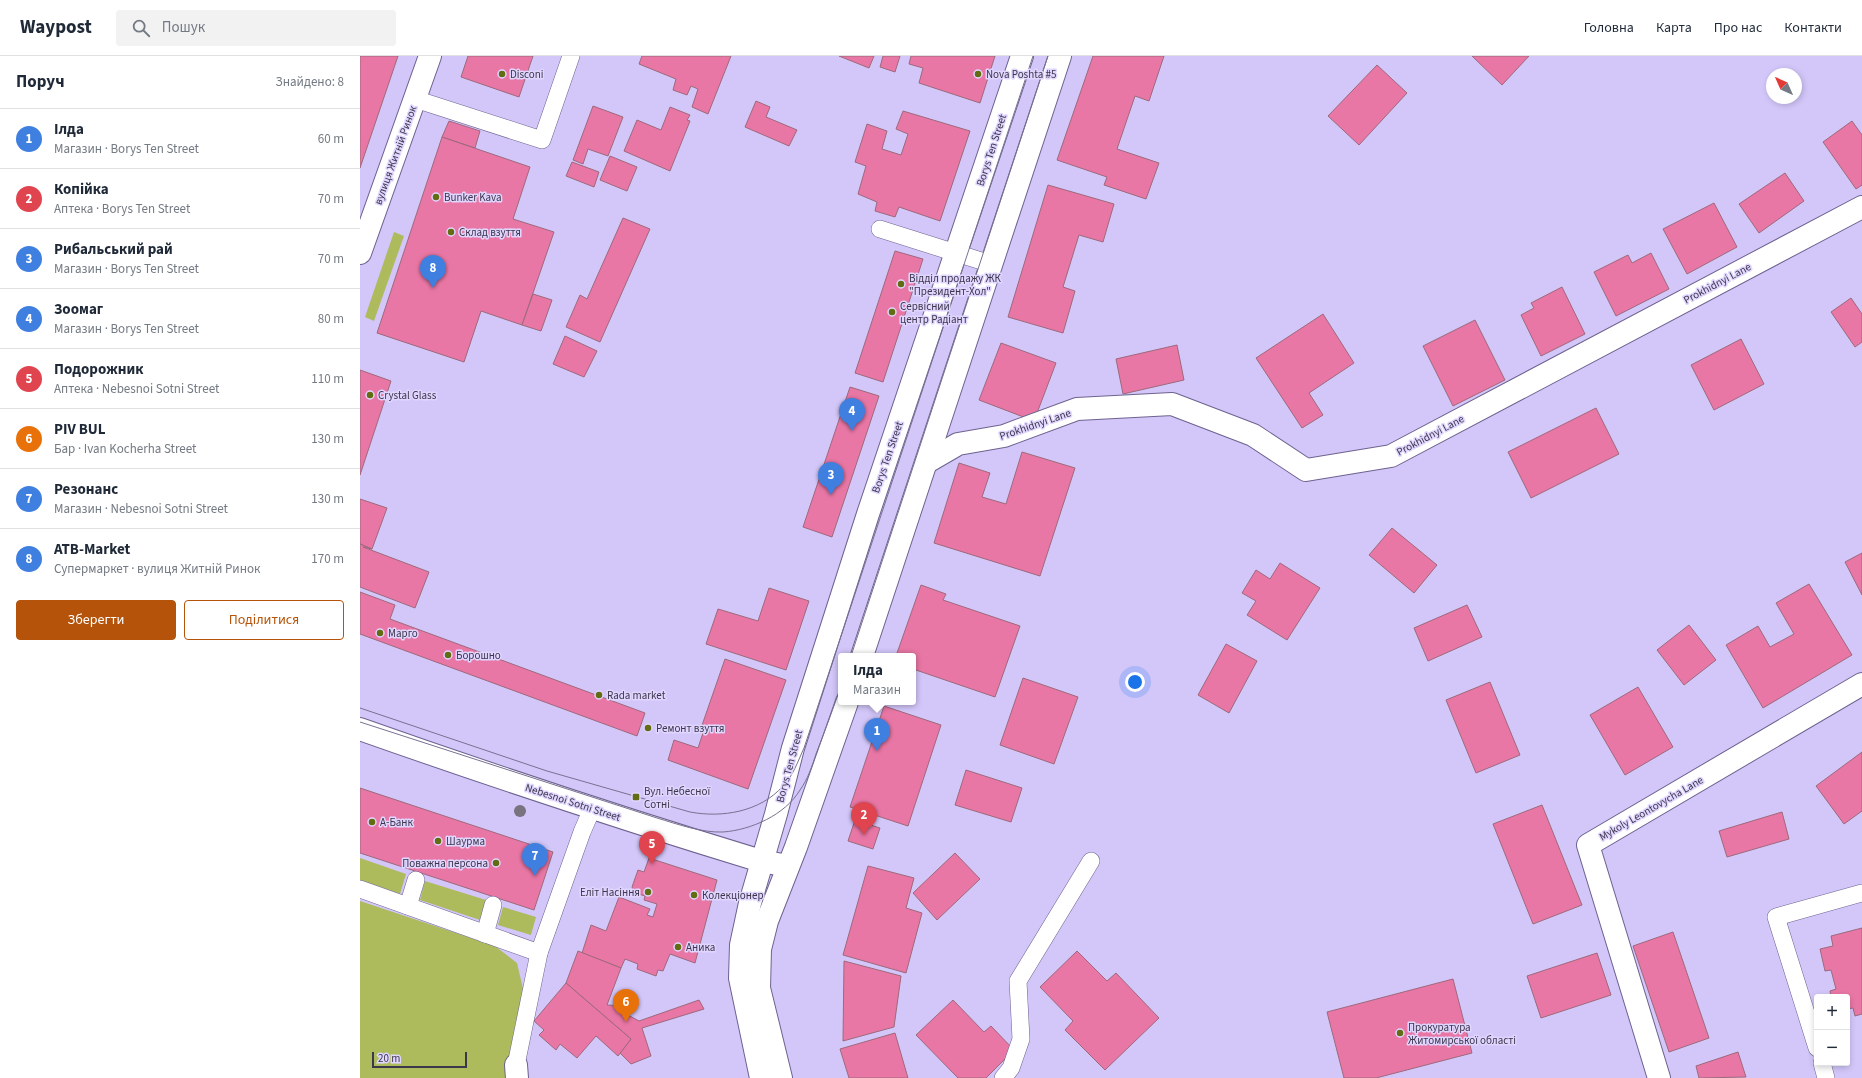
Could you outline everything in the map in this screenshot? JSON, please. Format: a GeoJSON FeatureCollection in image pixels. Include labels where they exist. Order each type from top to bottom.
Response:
{"type":"FeatureCollection","features":[{"type":"Feature","properties":{"kind":"street","name":"вулиця Житній Ринок"},"geometry":{"type":"LineString","coordinates":[[360,253],[430,56]]}},
{"type":"Feature","properties":{"kind":"street","name":"Borys Ten Street"},"geometry":{"type":"LineString","coordinates":[[761,1078],[740,978],[741,945],[761,861],[776,814],[792,748],[868,514],[1022,56]]}},
{"type":"Feature","properties":{"kind":"street"},"geometry":{"type":"LineString","coordinates":[[863,653],[1060,56]]}},
{"type":"Feature","properties":{"kind":"street","name":"Prokhidnyi Lane"},"geometry":{"type":"LineString","coordinates":[[927,462],[958,444],[1004,436],[1077,409],[1172,404],[1252,435],[1306,470],[1391,456],[1862,207]]}},
{"type":"Feature","properties":{"kind":"street","name":"Mykoly Leontovycha Lane"},"geometry":{"type":"LineString","coordinates":[[1659,1078],[1588,845],[1862,684]]}},
{"type":"Feature","properties":{"kind":"street"},"geometry":{"type":"LineString","coordinates":[[781,1078],[759,988],[760,957],[767,921],[846,705]]}},
{"type":"Feature","properties":{"kind":"street","name":"Nebesnoi Sotni Street"},"geometry":{"type":"LineString","coordinates":[[360,729],[472,769],[592,808],[761,861],[788,866]]}},
{"type":"Feature","properties":{"kind":"lane"},"geometry":{"type":"LineString","coordinates":[[415,99],[542,140],[571,56]]}},
{"type":"Feature","properties":{"kind":"lane"},"geometry":{"type":"LineString","coordinates":[[880,229],[991,264]]}},
{"type":"Feature","properties":{"kind":"lane"},"geometry":{"type":"LineString","coordinates":[[516,1071],[538,954],[592,808]]}},
{"type":"Feature","properties":{"kind":"lane"},"geometry":{"type":"LineString","coordinates":[[1003,1078],[1011,1068],[1021,1039],[1018,981],[1091,861]]}},
{"type":"Feature","properties":{"kind":"lane"},"geometry":{"type":"LineString","coordinates":[[408,906],[416,880]]}},
{"type":"Feature","properties":{"kind":"lane"},"geometry":{"type":"LineString","coordinates":[[360,889],[538,954]]}},
{"type":"Feature","properties":{"kind":"lane"},"geometry":{"type":"LineString","coordinates":[[1814,1038],[1776,917],[1862,893]]}},
{"type":"Feature","properties":{"kind":"lane"},"geometry":{"type":"LineString","coordinates":[[485,934],[493,906]]}},
{"type":"Feature","properties":{"kind":"lane"},"geometry":{"type":"LineString","coordinates":[[1823,1066],[1826,1078]]}},
{"type":"Feature","properties":{"kind":"green space"},"geometry":{"type":"Polygon","coordinates":[[[394,232],[404,236],[374,321],[365,317],[394,232]]]}},
{"type":"Feature","properties":{"kind":"green space"},"geometry":{"type":"Polygon","coordinates":[[[360,858],[406,874],[400,894],[360,880],[360,858]]]}},
{"type":"Feature","properties":{"kind":"green space"},"geometry":{"type":"Polygon","coordinates":[[[425,881],[486,900],[480,920],[420,900],[425,881]]]}},
{"type":"Feature","properties":{"kind":"green space"},"geometry":{"type":"Polygon","coordinates":[[[360,901],[495,946],[517,963],[525,997],[507,1078],[360,1078],[360,901]]]}},
{"type":"Feature","properties":{"kind":"green space"},"geometry":{"type":"Polygon","coordinates":[[[503,907],[536,917],[531,935],[498,925],[503,907]]]}},
{"type":"Feature","properties":{"kind":"building"},"geometry":{"type":"Polygon","coordinates":[[[360,56],[398,56],[360,168],[360,56]]]}},
{"type":"Feature","properties":{"kind":"building"},"geometry":{"type":"Polygon","coordinates":[[[468,56],[533,56],[519,97],[461,77],[468,56]]]}},
{"type":"Feature","properties":{"kind":"building"},"geometry":{"type":"Polygon","coordinates":[[[642,56],[731,56],[708,114],[692,107],[698,89],[691,86],[687,95],[673,90],[676,79],[639,64],[642,56]]]}},
{"type":"Feature","properties":{"kind":"building"},"geometry":{"type":"Polygon","coordinates":[[[839,56],[874,56],[869,68],[839,56]]]}},
{"type":"Feature","properties":{"kind":"building"},"geometry":{"type":"Polygon","coordinates":[[[883,56],[900,56],[895,72],[880,67],[883,56]]]}},
{"type":"Feature","properties":{"kind":"building"},"geometry":{"type":"Polygon","coordinates":[[[911,56],[995,56],[980,103],[919,83],[923,68],[909,64],[911,56]]]}},
{"type":"Feature","properties":{"kind":"building"},"geometry":{"type":"Polygon","coordinates":[[[1093,56],[1164,56],[1149,101],[1135,96],[1117,149],[1159,163],[1146,199],[1104,185],[1107,177],[1057,160],[1093,56]]]}},
{"type":"Feature","properties":{"kind":"building"},"geometry":{"type":"Polygon","coordinates":[[[1472,56],[1529,56],[1502,85],[1472,56]]]}},
{"type":"Feature","properties":{"kind":"building"},"geometry":{"type":"Polygon","coordinates":[[[1377,65],[1407,93],[1359,145],[1328,116],[1377,65]]]}},
{"type":"Feature","properties":{"kind":"building"},"geometry":{"type":"Polygon","coordinates":[[[756,101],[770,107],[766,117],[797,130],[789,146],[745,127],[756,101]]]}},
{"type":"Feature","properties":{"kind":"building"},"geometry":{"type":"Polygon","coordinates":[[[593,106],[623,117],[608,156],[588,149],[583,164],[573,160],[593,106]]]}},
{"type":"Feature","properties":{"kind":"building"},"geometry":{"type":"Polygon","coordinates":[[[670,107],[690,115],[687,120],[690,121],[670,171],[624,151],[637,120],[661,130],[670,107]]]}},
{"type":"Feature","properties":{"kind":"building"},"geometry":{"type":"Polygon","coordinates":[[[903,111],[970,131],[940,221],[899,207],[895,217],[875,211],[877,202],[858,194],[866,166],[855,162],[867,124],[887,131],[882,149],[901,155],[908,134],[896,129],[903,111]]]}},
{"type":"Feature","properties":{"kind":"building"},"geometry":{"type":"Polygon","coordinates":[[[449,121],[480,131],[475,148],[442,137],[449,121]]]}},
{"type":"Feature","properties":{"kind":"building"},"geometry":{"type":"Polygon","coordinates":[[[1852,121],[1862,135],[1862,185],[1856,189],[1823,142],[1852,121]]]}},
{"type":"Feature","properties":{"kind":"building"},"geometry":{"type":"Polygon","coordinates":[[[442,137],[530,167],[513,219],[554,232],[522,325],[481,311],[464,362],[377,333],[442,137]]]}},
{"type":"Feature","properties":{"kind":"building"},"geometry":{"type":"Polygon","coordinates":[[[610,156],[637,167],[627,191],[600,180],[610,156]]]}},
{"type":"Feature","properties":{"kind":"building"},"geometry":{"type":"Polygon","coordinates":[[[572,162],[599,172],[594,187],[566,176],[572,162]]]}},
{"type":"Feature","properties":{"kind":"building"},"geometry":{"type":"Polygon","coordinates":[[[1785,173],[1804,201],[1759,233],[1739,204],[1785,173]]]}},
{"type":"Feature","properties":{"kind":"building"},"geometry":{"type":"Polygon","coordinates":[[[1048,185],[1114,204],[1103,242],[1079,235],[1063,287],[1075,291],[1063,333],[1008,317],[1048,185]]]}},
{"type":"Feature","properties":{"kind":"building"},"geometry":{"type":"Polygon","coordinates":[[[1714,203],[1737,247],[1687,274],[1663,229],[1714,203]]]}},
{"type":"Feature","properties":{"kind":"building"},"geometry":{"type":"Polygon","coordinates":[[[623,218],[650,229],[600,342],[566,327],[580,295],[587,299],[623,218]]]}},
{"type":"Feature","properties":{"kind":"building"},"geometry":{"type":"Polygon","coordinates":[[[895,251],[923,259],[883,382],[855,373],[895,251]]]}},
{"type":"Feature","properties":{"kind":"building"},"geometry":{"type":"Polygon","coordinates":[[[1651,253],[1669,289],[1616,316],[1594,272],[1628,255],[1632,263],[1651,253]]]}},
{"type":"Feature","properties":{"kind":"building"},"geometry":{"type":"Polygon","coordinates":[[[1562,287],[1585,334],[1541,356],[1521,315],[1534,308],[1531,303],[1562,287]]]}},
{"type":"Feature","properties":{"kind":"building"},"geometry":{"type":"Polygon","coordinates":[[[533,294],[552,300],[541,331],[522,325],[533,294]]]}},
{"type":"Feature","properties":{"kind":"building"},"geometry":{"type":"Polygon","coordinates":[[[1851,298],[1862,314],[1862,342],[1855,347],[1831,312],[1851,298]]]}},
{"type":"Feature","properties":{"kind":"building"},"geometry":{"type":"Polygon","coordinates":[[[1323,314],[1354,363],[1309,393],[1323,415],[1302,428],[1256,358],[1323,314]]]}},
{"type":"Feature","properties":{"kind":"building"},"geometry":{"type":"Polygon","coordinates":[[[1475,320],[1505,380],[1453,406],[1423,346],[1475,320]]]}},
{"type":"Feature","properties":{"kind":"building"},"geometry":{"type":"Polygon","coordinates":[[[565,336],[597,351],[584,377],[553,364],[565,336]]]}},
{"type":"Feature","properties":{"kind":"building"},"geometry":{"type":"Polygon","coordinates":[[[1741,339],[1764,384],[1714,410],[1691,365],[1741,339]]]}},
{"type":"Feature","properties":{"kind":"building"},"geometry":{"type":"Polygon","coordinates":[[[1001,343],[1056,363],[1034,421],[979,400],[1001,343]]]}},
{"type":"Feature","properties":{"kind":"building"},"geometry":{"type":"Polygon","coordinates":[[[1177,345],[1184,380],[1123,394],[1116,359],[1177,345]]]}},
{"type":"Feature","properties":{"kind":"building"},"geometry":{"type":"Polygon","coordinates":[[[360,370],[391,381],[360,475],[360,370]]]}},
{"type":"Feature","properties":{"kind":"building"},"geometry":{"type":"Polygon","coordinates":[[[850,387],[879,396],[832,537],[803,527],[850,387]]]}},
{"type":"Feature","properties":{"kind":"building"},"geometry":{"type":"Polygon","coordinates":[[[1596,408],[1619,454],[1531,498],[1508,452],[1596,408]]]}},
{"type":"Feature","properties":{"kind":"building"},"geometry":{"type":"Polygon","coordinates":[[[1022,452],[1075,468],[1040,576],[934,543],[959,463],[990,473],[982,497],[1006,504],[1022,452]]]}},
{"type":"Feature","properties":{"kind":"building"},"geometry":{"type":"Polygon","coordinates":[[[360,499],[387,508],[372,549],[360,544],[360,499]]]}},
{"type":"Feature","properties":{"kind":"building"},"geometry":{"type":"Polygon","coordinates":[[[1392,528],[1437,565],[1414,593],[1369,555],[1392,528]]]}},
{"type":"Feature","properties":{"kind":"building"},"geometry":{"type":"Polygon","coordinates":[[[360,544],[372,549],[363,547],[429,572],[415,608],[360,587],[360,544]]]}},
{"type":"Feature","properties":{"kind":"building"},"geometry":{"type":"Polygon","coordinates":[[[1862,553],[1862,595],[1845,562],[1862,553]]]}},
{"type":"Feature","properties":{"kind":"building"},"geometry":{"type":"Polygon","coordinates":[[[1280,563],[1320,588],[1287,640],[1247,615],[1256,601],[1242,593],[1256,570],[1270,579],[1280,563]]]}},
{"type":"Feature","properties":{"kind":"building"},"geometry":{"type":"Polygon","coordinates":[[[1809,584],[1852,655],[1763,708],[1726,645],[1758,626],[1770,647],[1794,634],[1776,603],[1809,584]]]}},
{"type":"Feature","properties":{"kind":"building"},"geometry":{"type":"Polygon","coordinates":[[[921,585],[946,594],[943,600],[1020,626],[995,697],[916,670],[916,653],[897,653],[921,585]]]}},
{"type":"Feature","properties":{"kind":"building"},"geometry":{"type":"Polygon","coordinates":[[[769,588],[809,601],[786,670],[706,644],[718,609],[758,621],[769,588]]]}},
{"type":"Feature","properties":{"kind":"building"},"geometry":{"type":"Polygon","coordinates":[[[360,592],[395,605],[390,619],[645,713],[637,736],[360,634],[360,592]]]}},
{"type":"Feature","properties":{"kind":"building"},"geometry":{"type":"Polygon","coordinates":[[[1467,605],[1482,637],[1428,661],[1414,628],[1467,605]]]}},
{"type":"Feature","properties":{"kind":"building"},"geometry":{"type":"Polygon","coordinates":[[[1689,625],[1716,660],[1684,685],[1657,650],[1689,625]]]}},
{"type":"Feature","properties":{"kind":"building"},"geometry":{"type":"Polygon","coordinates":[[[1226,644],[1257,661],[1229,713],[1198,695],[1226,644]]]}},
{"type":"Feature","properties":{"kind":"building"},"geometry":{"type":"Polygon","coordinates":[[[725,659],[786,680],[748,789],[668,760],[674,740],[698,748],[703,733],[700,731],[725,659]]]}},
{"type":"Feature","properties":{"kind":"building"},"geometry":{"type":"Polygon","coordinates":[[[1023,678],[1078,697],[1054,764],[1000,745],[1023,678]]]}},
{"type":"Feature","properties":{"kind":"building"},"geometry":{"type":"Polygon","coordinates":[[[1490,682],[1520,755],[1476,773],[1446,700],[1490,682]]]}},
{"type":"Feature","properties":{"kind":"building"},"geometry":{"type":"Polygon","coordinates":[[[1638,687],[1673,747],[1625,775],[1590,715],[1638,687]]]}},
{"type":"Feature","properties":{"kind":"building"},"geometry":{"type":"Polygon","coordinates":[[[884,706],[941,725],[908,826],[850,807],[884,706]]]}},
{"type":"Feature","properties":{"kind":"building"},"geometry":{"type":"Polygon","coordinates":[[[1862,752],[1862,811],[1844,824],[1816,786],[1862,752]]]}},
{"type":"Feature","properties":{"kind":"building"},"geometry":{"type":"Polygon","coordinates":[[[966,770],[1022,788],[1011,822],[955,805],[966,770]]]}},
{"type":"Feature","properties":{"kind":"building"},"geometry":{"type":"Polygon","coordinates":[[[360,788],[553,852],[534,910],[360,853],[360,788]]]}},
{"type":"Feature","properties":{"kind":"building"},"geometry":{"type":"Polygon","coordinates":[[[1542,805],[1582,905],[1533,924],[1493,824],[1542,805]]]}},
{"type":"Feature","properties":{"kind":"building"},"geometry":{"type":"Polygon","coordinates":[[[1782,812],[1789,839],[1727,857],[1719,831],[1782,812]]]}},
{"type":"Feature","properties":{"kind":"building"},"geometry":{"type":"Polygon","coordinates":[[[855,820],[880,828],[873,849],[848,841],[855,820]]]}},
{"type":"Feature","properties":{"kind":"building"},"geometry":{"type":"Polygon","coordinates":[[[955,853],[980,879],[937,920],[913,893],[955,853]]]}},
{"type":"Feature","properties":{"kind":"building"},"geometry":{"type":"Polygon","coordinates":[[[649,858],[717,880],[695,963],[670,954],[663,971],[658,970],[656,976],[637,969],[638,964],[625,959],[621,968],[582,953],[591,925],[606,931],[619,897],[650,909],[647,915],[653,917],[657,904],[644,900],[645,896],[635,893],[632,887],[638,870],[644,872],[649,858]]]}},
{"type":"Feature","properties":{"kind":"building"},"geometry":{"type":"Polygon","coordinates":[[[868,866],[914,878],[906,908],[922,913],[906,973],[843,955],[868,866]]]}},
{"type":"Feature","properties":{"kind":"building"},"geometry":{"type":"Polygon","coordinates":[[[1862,928],[1862,1014],[1855,1016],[1853,1008],[1850,1008],[1850,994],[1830,994],[1830,991],[1836,989],[1831,970],[1825,971],[1820,949],[1833,946],[1831,936],[1862,928]]]}},
{"type":"Feature","properties":{"kind":"building"},"geometry":{"type":"Polygon","coordinates":[[[1673,932],[1709,1038],[1669,1052],[1633,946],[1673,932]]]}},
{"type":"Feature","properties":{"kind":"building"},"geometry":{"type":"Polygon","coordinates":[[[578,951],[621,968],[607,1005],[625,1006],[626,1014],[639,1021],[699,1000],[704,1009],[642,1028],[651,1056],[631,1064],[620,1053],[631,1039],[566,983],[578,951]]]}},
{"type":"Feature","properties":{"kind":"building"},"geometry":{"type":"Polygon","coordinates":[[[1077,951],[1107,981],[1116,973],[1159,1018],[1105,1070],[1065,1030],[1073,1021],[1040,987],[1077,951]]]}},
{"type":"Feature","properties":{"kind":"building"},"geometry":{"type":"Polygon","coordinates":[[[1597,953],[1611,995],[1541,1018],[1527,976],[1597,953]]]}},
{"type":"Feature","properties":{"kind":"building"},"geometry":{"type":"Polygon","coordinates":[[[844,961],[901,976],[894,1027],[843,1041],[844,961]]]}},
{"type":"Feature","properties":{"kind":"building","name":"Прокуратура Житомирської області"},"geometry":{"type":"Polygon","coordinates":[[[1453,979],[1472,1053],[1376,1078],[1344,1078],[1327,1012],[1453,979]]]}},
{"type":"Feature","properties":{"kind":"building"},"geometry":{"type":"Polygon","coordinates":[[[566,983],[631,1039],[618,1056],[596,1036],[577,1058],[560,1044],[556,1050],[539,1035],[544,1030],[534,1021],[566,983]]]}},
{"type":"Feature","properties":{"kind":"building"},"geometry":{"type":"Polygon","coordinates":[[[953,1000],[984,1032],[991,1026],[1014,1050],[986,1078],[958,1078],[916,1035],[953,1000]]]}},
{"type":"Feature","properties":{"kind":"building"},"geometry":{"type":"Polygon","coordinates":[[[895,1033],[908,1078],[849,1078],[840,1049],[895,1033]]]}},
{"type":"Feature","properties":{"kind":"building"},"geometry":{"type":"Polygon","coordinates":[[[1738,1052],[1746,1077],[1699,1078],[1696,1066],[1738,1052]]]}},
{"type":"Feature","properties":{"kind":"tram line"},"geometry":{"type":"LineString","coordinates":[[360,708],[547,771],[690,812],[715,814],[740,811],[763,802],[774,795],[787,782],[804,748],[1033,56]]}},
{"type":"Feature","properties":{"kind":"tram line"},"geometry":{"type":"LineString","coordinates":[[852,653],[1048,56]]}},
{"type":"Feature","properties":{"kind":"tram line"},"geometry":{"type":"LineString","coordinates":[[360,722],[673,823],[698,830],[723,832],[745,828],[766,820],[786,807],[794,799],[810,772],[838,694]]}},
{"type":"Feature","properties":{"kind":"place","name":"Disconi"},"geometry":{"type":"Point","coordinates":[502,74]}},
{"type":"Feature","properties":{"kind":"place","name":"Nova Poshta #5"},"geometry":{"type":"Point","coordinates":[978,74]}},
{"type":"Feature","properties":{"kind":"place","name":"Bunker Kava"},"geometry":{"type":"Point","coordinates":[436,197]}},
{"type":"Feature","properties":{"kind":"place","name":"Склад взуття"},"geometry":{"type":"Point","coordinates":[451,232]}},
{"type":"Feature","properties":{"kind":"place","name":"Відділ продажу ЖК \"Президент-Хол\""},"geometry":{"type":"Point","coordinates":[901,284]}},
{"type":"Feature","properties":{"kind":"place","name":"ATB-Market"},"geometry":{"type":"Point","coordinates":[433,288]}},
{"type":"Feature","properties":{"kind":"place","name":"Сервісний центр Радіант"},"geometry":{"type":"Point","coordinates":[892,312]}},
{"type":"Feature","properties":{"kind":"place","name":"Crystal Glass"},"geometry":{"type":"Point","coordinates":[370,395]}},
{"type":"Feature","properties":{"kind":"place","name":"Зоомаг"},"geometry":{"type":"Point","coordinates":[852,431]}},
{"type":"Feature","properties":{"kind":"place","name":"Рибальський рай"},"geometry":{"type":"Point","coordinates":[831,495]}},
{"type":"Feature","properties":{"kind":"place","name":"Марго"},"geometry":{"type":"Point","coordinates":[380,633]}},
{"type":"Feature","properties":{"kind":"place","name":"Борошно"},"geometry":{"type":"Point","coordinates":[448,655]}},
{"type":"Feature","properties":{"kind":"place","name":"Rada market"},"geometry":{"type":"Point","coordinates":[599,695]}},
{"type":"Feature","properties":{"kind":"place","name":"Ремонт взуття"},"geometry":{"type":"Point","coordinates":[648,728]}},
{"type":"Feature","properties":{"kind":"place","name":"Ілда"},"geometry":{"type":"Point","coordinates":[877,751]}},
{"type":"Feature","properties":{"kind":"place","name":"Вул. Небесної Сотні"},"geometry":{"type":"Point","coordinates":[636,797]}},
{"type":"Feature","properties":{"kind":"place","name":"А-Банк"},"geometry":{"type":"Point","coordinates":[372,822]}},
{"type":"Feature","properties":{"kind":"place","name":"Копійка"},"geometry":{"type":"Point","coordinates":[864,835]}},
{"type":"Feature","properties":{"kind":"place","name":"Шаурма"},"geometry":{"type":"Point","coordinates":[438,841]}},
{"type":"Feature","properties":{"kind":"place","name":"Поважна персона"},"geometry":{"type":"Point","coordinates":[496,863]}},
{"type":"Feature","properties":{"kind":"place","name":"Подорожник"},"geometry":{"type":"Point","coordinates":[652,864]}},
{"type":"Feature","properties":{"kind":"place","name":"Резонанс"},"geometry":{"type":"Point","coordinates":[535,876]}},
{"type":"Feature","properties":{"kind":"place","name":"Еліт Насіння"},"geometry":{"type":"Point","coordinates":[648,892]}},
{"type":"Feature","properties":{"kind":"place","name":"Колекціонер"},"geometry":{"type":"Point","coordinates":[694,895]}},
{"type":"Feature","properties":{"kind":"place","name":"Аника"},"geometry":{"type":"Point","coordinates":[678,947]}},
{"type":"Feature","properties":{"kind":"place","name":"PIV BUL"},"geometry":{"type":"Point","coordinates":[626,1022]}},
{"type":"Feature","properties":{"kind":"place","name":"Прокуратура Житомирської області"},"geometry":{"type":"Point","coordinates":[1400,1033]}}]}
